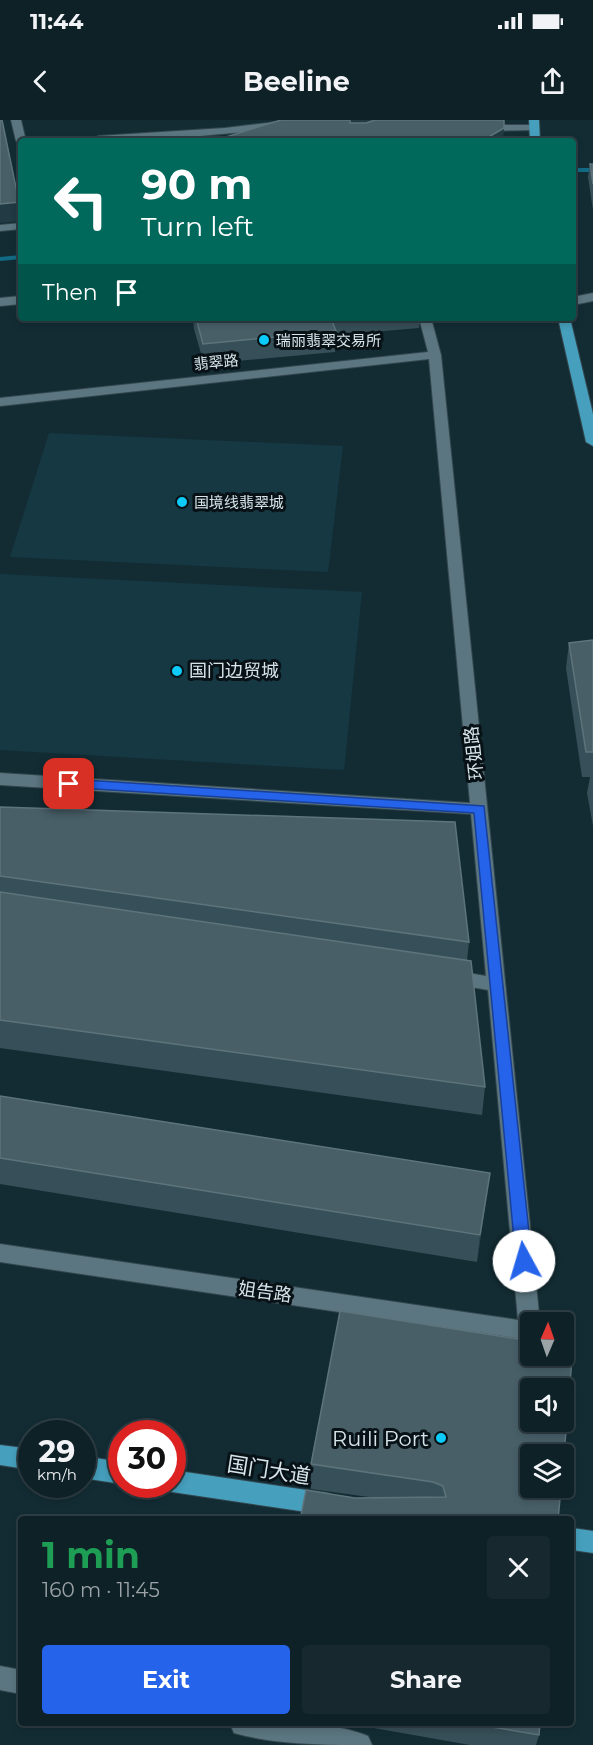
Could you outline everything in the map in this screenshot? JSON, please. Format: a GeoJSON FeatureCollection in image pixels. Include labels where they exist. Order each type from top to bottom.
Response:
{"type":"FeatureCollection","features":[{"type":"Feature","properties":{"kind":"highway"},"geometry":{"type":"LineString","coordinates":[[565,321],[593,441]]}},
{"type":"Feature","properties":{"kind":"highway"},"geometry":{"type":"LineString","coordinates":[[0,1455],[18,1458]]}},
{"type":"Feature","properties":{"kind":"highway","name":"国门大道"},"geometry":{"type":"LineString","coordinates":[[186,1483],[347,1507]]}},
{"type":"Feature","properties":{"kind":"highway"},"geometry":{"type":"LineString","coordinates":[[574,1539],[593,1542]]}},
{"type":"Feature","properties":{"kind":"street"},"geometry":{"type":"LineString","coordinates":[[16,120],[20,138]]}},
{"type":"Feature","properties":{"kind":"street"},"geometry":{"type":"LineString","coordinates":[[114,138],[225,131],[321,120]]}},
{"type":"Feature","properties":{"kind":"street"},"geometry":{"type":"LineString","coordinates":[[475,128],[534,124]]}},
{"type":"Feature","properties":{"kind":"street"},"geometry":{"type":"LineString","coordinates":[[0,228],[18,226]]}},
{"type":"Feature","properties":{"kind":"street"},"geometry":{"type":"LineString","coordinates":[[576,300],[593,297]]}},
{"type":"Feature","properties":{"kind":"street"},"geometry":{"type":"LineString","coordinates":[[0,302],[18,300]]}},
{"type":"Feature","properties":{"kind":"street","name":"环姐路"},"geometry":{"type":"LineString","coordinates":[[426,321],[435,355],[528,1312]]}},
{"type":"Feature","properties":{"kind":"street","name":"翡翠路"},"geometry":{"type":"LineString","coordinates":[[0,402],[435,355]]}},
{"type":"Feature","properties":{"kind":"street"},"geometry":{"type":"LineString","coordinates":[[0,779],[480,809]]}},
{"type":"Feature","properties":{"kind":"street"},"geometry":{"type":"LineString","coordinates":[[437,976],[496,984]]}},
{"type":"Feature","properties":{"kind":"street","name":"姐告路"},"geometry":{"type":"LineString","coordinates":[[0,1252],[520,1330]]}},
{"type":"Feature","properties":{"kind":"street"},"geometry":{"type":"LineString","coordinates":[[0,1678],[18,1681]]}},
{"type":"Feature","properties":{"kind":"street"},"geometry":{"type":"LineString","coordinates":[[254,1726],[358,1745]]}},
{"type":"Feature","properties":{"kind":"shaded area","name":"国境线翡翠城"},"geometry":{"type":"Polygon","coordinates":[[[49,433],[343,446],[328,572],[10,557],[49,433]]]}},
{"type":"Feature","properties":{"kind":"shaded area","name":"国门边贸城"},"geometry":{"type":"Polygon","coordinates":[[[0,574],[362,592],[344,770],[0,750],[0,574]]]}},
{"type":"Feature","properties":{"kind":"building"},"geometry":{"type":"Polygon","coordinates":[[[0,120],[2,120],[18,202],[0,204],[0,120]]]}},
{"type":"Feature","properties":{"kind":"building"},"geometry":{"type":"Polygon","coordinates":[[[281,120],[350,120],[350,123],[366,123],[375,120],[504,120],[504,128],[487,138],[223,138],[281,120]]]}},
{"type":"Feature","properties":{"kind":"building"},"geometry":{"type":"Polygon","coordinates":[[[590,164],[593,164],[593,184],[590,164]]]}},
{"type":"Feature","properties":{"kind":"building"},"geometry":{"type":"Polygon","coordinates":[[[197,321],[332,321],[336,331],[203,344],[197,321]]]}},
{"type":"Feature","properties":{"kind":"building"},"geometry":{"type":"Polygon","coordinates":[[[593,640],[593,752],[586,752],[569,643],[593,640]]]}},
{"type":"Feature","properties":{"kind":"building"},"geometry":{"type":"Polygon","coordinates":[[[0,807],[455,822],[469,942],[0,876],[0,807]]]}},
{"type":"Feature","properties":{"kind":"building"},"geometry":{"type":"Polygon","coordinates":[[[0,892],[471,961],[485,1087],[0,1020],[0,892]]]}},
{"type":"Feature","properties":{"kind":"building"},"geometry":{"type":"Polygon","coordinates":[[[0,1096],[490,1173],[480,1235],[0,1158],[0,1096]]]}},
{"type":"Feature","properties":{"kind":"building","name":"Ruili Port"},"geometry":{"type":"Polygon","coordinates":[[[340,1311],[520,1339],[520,1366],[571,1366],[570,1378],[520,1378],[520,1432],[566,1432],[565,1444],[520,1444],[520,1498],[560,1498],[558,1516],[301,1516],[306,1490],[355,1498],[446,1497],[443,1486],[433,1482],[311,1464],[340,1311]]]}},
{"type":"Feature","properties":{"kind":"building"},"geometry":{"type":"Polygon","coordinates":[[[486,1726],[540,1726],[539,1735],[486,1726]]]}},
{"type":"Feature","properties":{"kind":"waterway"},"geometry":{"type":"LineString","coordinates":[[576,170],[593,170]]}},
{"type":"Feature","properties":{"kind":"waterway"},"geometry":{"type":"LineString","coordinates":[[0,259],[18,257]]}},
{"type":"Feature","properties":{"kind":"place","name":"瑞丽翡翠交易所"},"geometry":{"type":"Point","coordinates":[264,340]}},
{"type":"Feature","properties":{"kind":"place","name":"国境线翡翠城"},"geometry":{"type":"Point","coordinates":[182,502]}},
{"type":"Feature","properties":{"kind":"place","name":"国门边贸城"},"geometry":{"type":"Point","coordinates":[177,671]}},
{"type":"Feature","properties":{"kind":"place","name":"Ruili Port"},"geometry":{"type":"Point","coordinates":[441,1438]}},
{"type":"Feature","properties":{"kind":"route"},"geometry":{"type":"LineString","coordinates":[[69,784],[480,809],[524,1261]]}}]}
